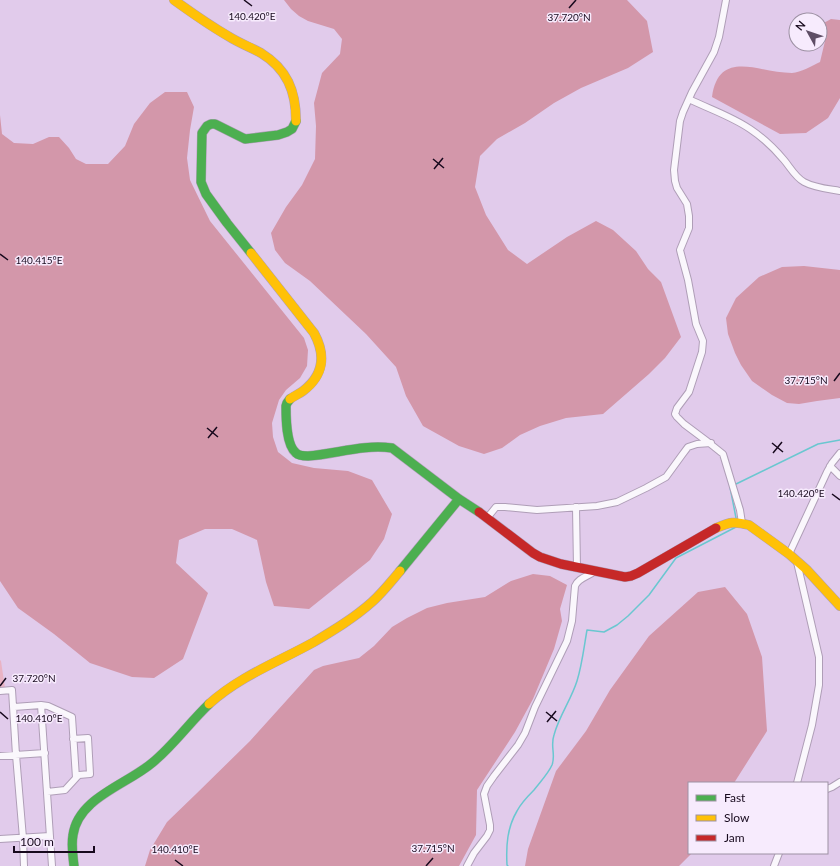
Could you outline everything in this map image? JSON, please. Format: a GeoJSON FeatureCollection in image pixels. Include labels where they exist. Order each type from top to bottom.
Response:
{"type":"FeatureCollection","features":[{"type":"Feature","properties":{"kind":"street"},"geometry":{"type":"LineString","coordinates":[[174,0],[229,37],[262,54],[276,64],[287,78],[292,92],[296,122],[292,129],[287,132],[278,135],[245,139],[216,124],[207,126],[202,133],[201,182],[206,194],[226,223],[276,284],[314,334],[322,348],[321,365],[312,383],[290,399],[286,405],[290,447],[297,454],[301,456],[313,455],[371,447],[392,448],[459,499],[540,557],[577,568],[618,576],[638,574],[716,528],[730,522],[742,523],[749,525],[789,554],[806,569],[840,606]]}},
{"type":"Feature","properties":{"kind":"street"},"geometry":{"type":"LineString","coordinates":[[726,0],[716,47],[689,99],[680,121],[674,176],[677,188],[687,204],[689,216],[689,228],[680,250],[688,280],[696,324],[703,341],[703,346],[689,392],[677,408],[675,414],[684,424],[723,454],[740,510],[742,523]]}},
{"type":"Feature","properties":{"kind":"street"},"geometry":{"type":"LineString","coordinates":[[689,99],[733,119],[750,129],[766,142],[784,160],[795,174],[806,183],[840,191]]}},
{"type":"Feature","properties":{"kind":"street"},"geometry":{"type":"LineString","coordinates":[[487,518],[496,507],[537,510],[597,506],[617,502],[666,477],[688,447],[697,444],[710,443]]}},
{"type":"Feature","properties":{"kind":"street"},"geometry":{"type":"LineString","coordinates":[[789,554],[830,466],[840,453]]}},
{"type":"Feature","properties":{"kind":"street"},"geometry":{"type":"LineString","coordinates":[[830,466],[840,476]]}},
{"type":"Feature","properties":{"kind":"street"},"geometry":{"type":"LineString","coordinates":[[74,866],[72,843],[75,825],[78,818],[89,805],[133,778],[150,765],[216,697],[261,669],[314,642],[366,606],[393,580],[459,499]]}},
{"type":"Feature","properties":{"kind":"street"},"geometry":{"type":"LineString","coordinates":[[576,508],[577,568]]}},
{"type":"Feature","properties":{"kind":"street"},"geometry":{"type":"LineString","coordinates":[[796,561],[819,657],[819,685],[812,725],[797,782]]}},
{"type":"Feature","properties":{"kind":"street"},"geometry":{"type":"LineString","coordinates":[[466,866],[490,830],[484,794],[487,786],[518,745],[525,733],[535,707],[567,642],[572,621],[575,586],[582,578],[592,574],[595,571]]}},
{"type":"Feature","properties":{"kind":"street"},"geometry":{"type":"LineString","coordinates":[[0,691],[12,690],[24,866]]}},
{"type":"Feature","properties":{"kind":"street"},"geometry":{"type":"LineString","coordinates":[[14,707],[41,705],[48,706],[72,717],[76,778]]}},
{"type":"Feature","properties":{"kind":"street"},"geometry":{"type":"LineString","coordinates":[[41,705],[52,866]]}},
{"type":"Feature","properties":{"kind":"street"},"geometry":{"type":"LineString","coordinates":[[48,792],[65,790],[79,775],[90,774],[88,738],[73,739]]}},
{"type":"Feature","properties":{"kind":"street"},"geometry":{"type":"LineString","coordinates":[[0,756],[45,753]]}},
{"type":"Feature","properties":{"kind":"street"},"geometry":{"type":"LineString","coordinates":[[828,789],[840,782]]}},
{"type":"Feature","properties":{"kind":"street"},"geometry":{"type":"LineString","coordinates":[[0,839],[50,836]]}},
{"type":"Feature","properties":{"kind":"street"},"geometry":{"type":"LineString","coordinates":[[774,866],[779,854]]}},
{"type":"Feature","properties":{"kind":"shaded area"},"geometry":{"type":"Polygon","coordinates":[[[284,0],[627,0],[647,21],[653,52],[628,68],[581,88],[554,103],[525,123],[497,139],[480,156],[475,187],[486,215],[508,250],[527,264],[567,237],[596,221],[613,230],[636,251],[648,269],[661,282],[681,337],[665,358],[603,414],[566,418],[540,426],[520,435],[502,448],[484,454],[459,446],[423,426],[406,396],[396,367],[366,334],[310,281],[285,263],[275,250],[271,233],[286,207],[302,185],[315,159],[316,126],[314,103],[322,73],[340,54],[342,39],[334,29],[308,21],[299,16],[284,0]]]}},
{"type":"Feature","properties":{"kind":"shaded area"},"geometry":{"type":"Polygon","coordinates":[[[831,19],[840,20],[840,98],[828,118],[806,133],[780,134],[712,97],[716,82],[723,73],[732,68],[754,68],[792,73],[803,70],[820,62],[822,52],[828,52],[828,21],[831,19]]]}},
{"type":"Feature","properties":{"kind":"shaded area"},"geometry":{"type":"Polygon","coordinates":[[[165,92],[187,92],[194,107],[187,158],[190,180],[210,221],[304,338],[308,350],[307,366],[300,378],[286,390],[279,400],[272,423],[273,437],[278,452],[292,463],[314,468],[348,471],[372,480],[392,514],[384,539],[370,560],[309,609],[274,606],[266,582],[257,540],[232,529],[205,529],[179,540],[176,563],[208,593],[183,659],[154,678],[132,677],[90,663],[18,608],[0,581],[0,115],[2,134],[14,143],[33,144],[49,137],[59,137],[76,159],[86,164],[108,164],[125,146],[134,124],[150,103],[165,92]]]}},
{"type":"Feature","properties":{"kind":"shaded area"},"geometry":{"type":"Polygon","coordinates":[[[804,266],[840,270],[840,398],[799,404],[787,403],[772,395],[752,381],[735,353],[728,334],[726,318],[736,298],[759,277],[782,267],[804,266]]]}},
{"type":"Feature","properties":{"kind":"shaded area"},"geometry":{"type":"Polygon","coordinates":[[[533,574],[550,576],[567,585],[560,609],[562,621],[554,649],[533,699],[515,732],[477,790],[476,835],[459,866],[145,866],[150,850],[167,822],[250,741],[314,670],[323,666],[359,658],[374,646],[392,627],[427,608],[485,597],[511,581],[533,574]]]}},
{"type":"Feature","properties":{"kind":"shaded area"},"geometry":{"type":"Polygon","coordinates":[[[725,587],[747,614],[762,657],[767,731],[735,782],[688,782],[688,854],[691,854],[679,866],[525,866],[528,849],[556,771],[586,731],[610,690],[649,636],[698,592],[725,587]]]}},
{"type":"Feature","properties":{"kind":"shaded area"},"geometry":{"type":"Polygon","coordinates":[[[0,660],[5,688],[0,689],[0,660]]]}},
{"type":"Feature","properties":{"kind":"waterway"},"geometry":{"type":"LineString","coordinates":[[734,485],[818,444],[840,440]]}},
{"type":"Feature","properties":{"kind":"waterway"},"geometry":{"type":"LineString","coordinates":[[731,487],[736,518]]}},
{"type":"Feature","properties":{"kind":"waterway"},"geometry":{"type":"LineString","coordinates":[[508,866],[507,844],[511,824],[520,805],[544,778],[552,765],[553,739],[556,728],[577,681],[582,662],[587,630],[604,632],[617,625],[649,595],[676,558],[736,526]]}},
{"type":"Feature","properties":{"kind":"traffic: fast"},"geometry":{"type":"LineString","coordinates":[[251,253],[206,194],[201,182],[202,133],[207,126],[215,124],[245,139],[278,135],[292,129],[296,121]]}},
{"type":"Feature","properties":{"kind":"traffic: fast"},"geometry":{"type":"LineString","coordinates":[[290,399],[286,406],[287,431],[290,444],[297,454],[308,456],[360,448],[392,448],[459,499],[479,512]]}},
{"type":"Feature","properties":{"kind":"traffic: fast"},"geometry":{"type":"LineString","coordinates":[[400,571],[459,499]]}},
{"type":"Feature","properties":{"kind":"traffic: fast"},"geometry":{"type":"LineString","coordinates":[[74,866],[72,847],[73,835],[77,822],[84,811],[105,793],[152,763],[209,704]]}},
{"type":"Feature","properties":{"kind":"traffic: slow"},"geometry":{"type":"LineString","coordinates":[[174,0],[221,32],[270,59],[284,74],[292,91],[296,110],[296,121]]}},
{"type":"Feature","properties":{"kind":"traffic: slow"},"geometry":{"type":"LineString","coordinates":[[251,253],[314,333],[318,341],[321,357],[319,371],[310,385],[290,399]]}},
{"type":"Feature","properties":{"kind":"traffic: slow"},"geometry":{"type":"LineString","coordinates":[[716,528],[732,523],[749,525],[789,554],[806,569],[840,606]]}},
{"type":"Feature","properties":{"kind":"traffic: slow"},"geometry":{"type":"LineString","coordinates":[[209,704],[233,685],[246,677],[314,642],[351,619],[376,599],[400,571]]}},
{"type":"Feature","properties":{"kind":"traffic: jam"},"geometry":{"type":"LineString","coordinates":[[479,512],[540,557],[561,564],[625,577],[638,573],[716,528]]}}]}
